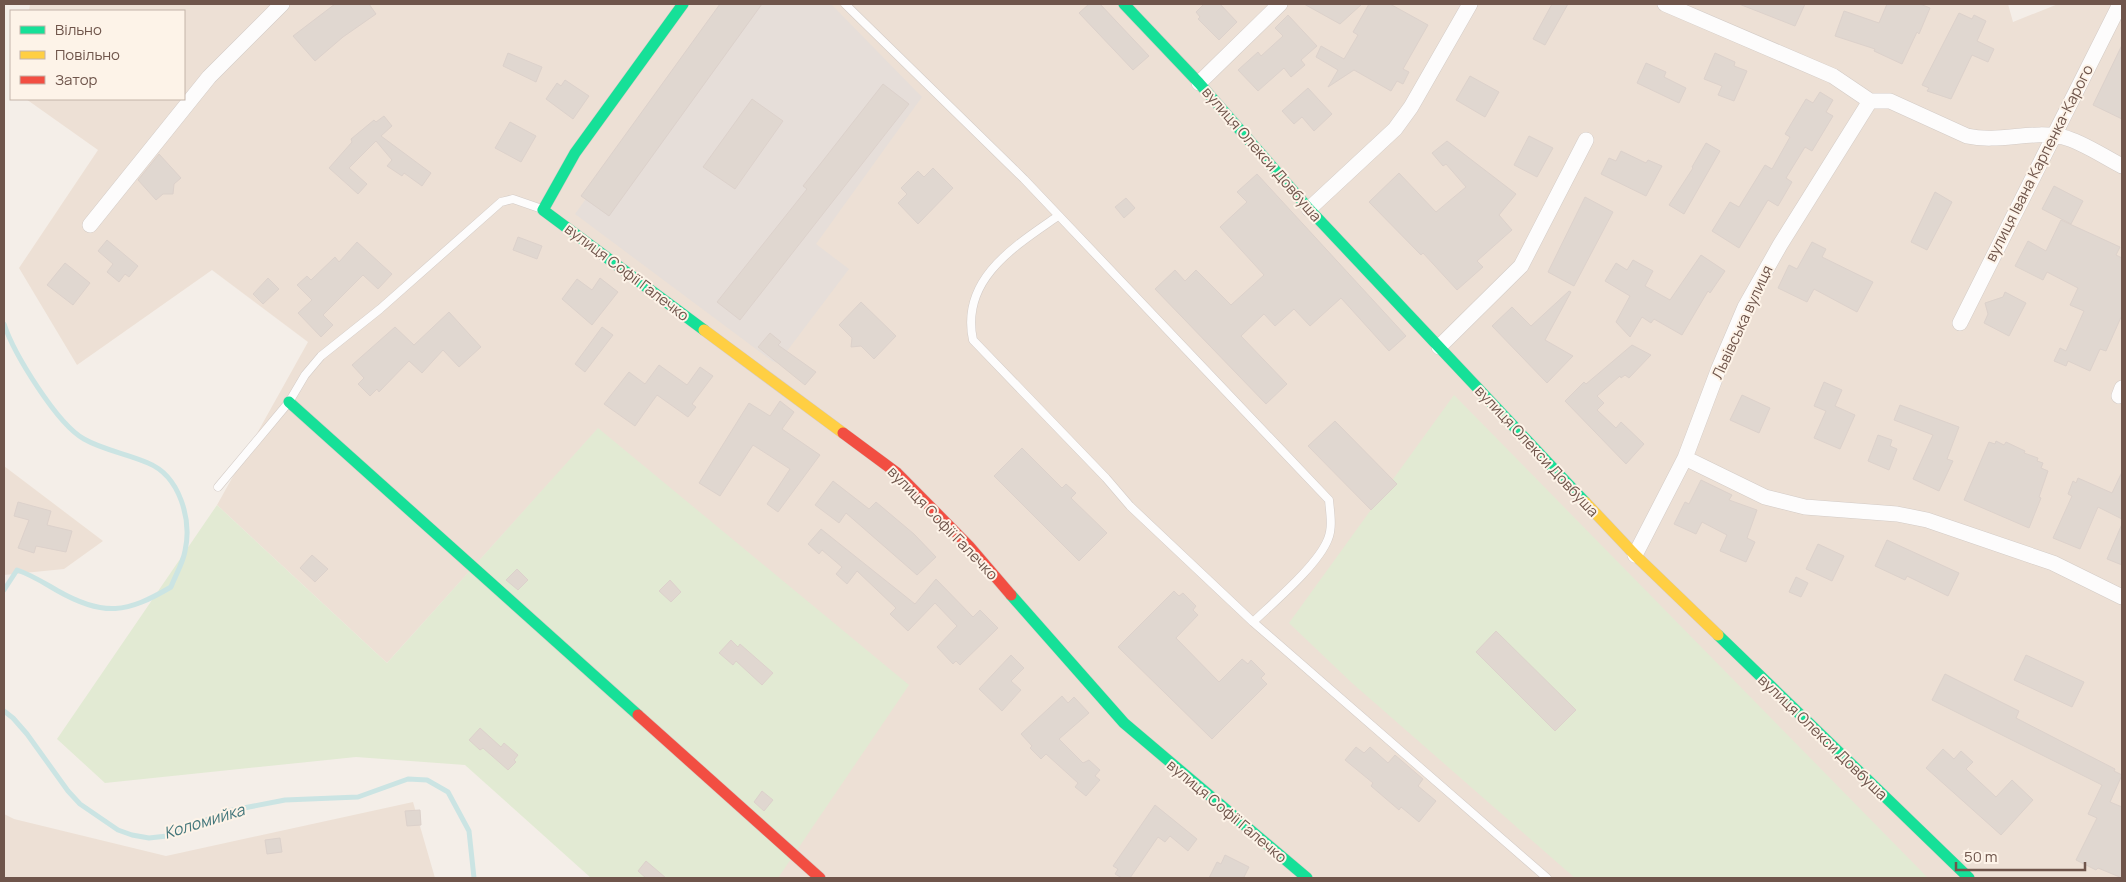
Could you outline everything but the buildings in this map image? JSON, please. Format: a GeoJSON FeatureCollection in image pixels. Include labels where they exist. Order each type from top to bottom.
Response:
{"type":"FeatureCollection","features":[{"type":"Feature","properties":{"kind":"street"},"geometry":{"type":"LineString","coordinates":[[90,225],[209,77],[282,4]]}},
{"type":"Feature","properties":{"kind":"street","name":"вулиця Олекси Довбуша"},"geometry":{"type":"LineString","coordinates":[[1124,4],[1199,83],[1310,209],[1634,555],[1969,878]]}},
{"type":"Feature","properties":{"kind":"street"},"geometry":{"type":"LineString","coordinates":[[1199,83],[1280,4]]}},
{"type":"Feature","properties":{"kind":"street"},"geometry":{"type":"LineString","coordinates":[[1310,209],[1395,129],[1412,107],[1470,4]]}},
{"type":"Feature","properties":{"kind":"street"},"geometry":{"type":"LineString","coordinates":[[1665,4],[1833,76],[1870,101],[1890,101],[1967,136],[1978,138],[2064,137],[2122,166]]}},
{"type":"Feature","properties":{"kind":"street","name":"вулиця Івана Карпенка-Карого"},"geometry":{"type":"LineString","coordinates":[[1960,323],[2052,136],[2120,4]]}},
{"type":"Feature","properties":{"kind":"street"},"geometry":{"type":"LineString","coordinates":[[543,210],[575,153],[680,5]]}},
{"type":"Feature","properties":{"kind":"street","name":"Львівська вулиця"},"geometry":{"type":"LineString","coordinates":[[1634,555],[1685,458],[1719,368],[1745,307],[1780,245],[1870,101]]}},
{"type":"Feature","properties":{"kind":"street"},"geometry":{"type":"LineString","coordinates":[[1439,347],[1520,266],[1586,140]]}},
{"type":"Feature","properties":{"kind":"street","name":"вулиця Софії Галечко"},"geometry":{"type":"LineString","coordinates":[[543,210],[897,473],[969,546],[1124,723],[1307,878]]}},
{"type":"Feature","properties":{"kind":"street"},"geometry":{"type":"LineString","coordinates":[[289,402],[820,878]]}},
{"type":"Feature","properties":{"kind":"street"},"geometry":{"type":"LineString","coordinates":[[1685,458],[1765,497],[1805,507],[1897,514],[1927,520],[2053,564],[2122,597]]}},
{"type":"Feature","properties":{"kind":"lane"},"geometry":{"type":"LineString","coordinates":[[845,4],[1024,179],[1329,500],[1331,524],[1328,539],[1318,556],[1253,622]]}},
{"type":"Feature","properties":{"kind":"lane"},"geometry":{"type":"LineString","coordinates":[[218,487],[289,402],[304,375],[321,356],[380,309],[501,202],[513,199],[543,210]]}},
{"type":"Feature","properties":{"kind":"lane"},"geometry":{"type":"LineString","coordinates":[[1058,216],[1003,258],[983,281],[973,302],[969,322],[973,340],[1106,478],[1130,506],[1253,622],[1547,878]]}},
{"type":"Feature","properties":{"kind":"shaded area"},"geometry":{"type":"Polygon","coordinates":[[[30,4],[2008,4],[2013,22],[2058,4],[2122,4],[2122,878],[778,878],[598,429],[387,663],[217,505],[308,342],[212,270],[77,365],[19,268],[98,150],[27,100],[185,100],[185,10],[29,10],[30,4]]]}},
{"type":"Feature","properties":{"kind":"shaded area"},"geometry":{"type":"Polygon","coordinates":[[[725,4],[831,4],[922,97],[816,244],[849,269],[778,363],[772,361],[575,214],[725,4]]]}},
{"type":"Feature","properties":{"kind":"shaded area"},"geometry":{"type":"Polygon","coordinates":[[[4,466],[103,541],[64,569],[4,575],[4,466]]]}},
{"type":"Feature","properties":{"kind":"shaded area"},"geometry":{"type":"Polygon","coordinates":[[[413,802],[435,878],[4,878],[4,814],[14,819],[166,856],[413,802]]]}},
{"type":"Feature","properties":{"kind":"green space"},"geometry":{"type":"Polygon","coordinates":[[[1454,395],[1928,878],[1575,878],[1352,683],[1289,623],[1454,395]]]}},
{"type":"Feature","properties":{"kind":"green space"},"geometry":{"type":"Polygon","coordinates":[[[598,428],[909,685],[778,878],[591,878],[465,765],[356,757],[105,783],[57,739],[217,505],[387,663],[598,428]]]}},
{"type":"Feature","properties":{"kind":"waterway","name":"Коломийка"},"geometry":{"type":"LineString","coordinates":[[4,324],[27,370],[49,404],[62,419],[73,431],[91,443],[148,463],[159,469],[176,488],[185,513],[187,526],[187,539],[183,560],[171,587],[128,607],[102,608],[89,605],[17,570],[4,590]]}},
{"type":"Feature","properties":{"kind":"waterway","name":"Коломийка"},"geometry":{"type":"LineString","coordinates":[[4,711],[27,734],[68,791],[80,804],[118,830],[149,838],[167,836],[228,811],[285,800],[358,797],[408,779],[427,780],[448,792],[469,831],[474,878]]}},
{"type":"Feature","properties":{"kind":"traffic: fast"},"geometry":{"type":"LineString","coordinates":[[683,4],[575,153],[543,210],[704,330]]}},
{"type":"Feature","properties":{"kind":"traffic: fast"},"geometry":{"type":"LineString","coordinates":[[1124,4],[1199,83],[1309,209],[1585,502]]}},
{"type":"Feature","properties":{"kind":"traffic: fast"},"geometry":{"type":"LineString","coordinates":[[289,402],[638,715]]}},
{"type":"Feature","properties":{"kind":"traffic: fast"},"geometry":{"type":"LineString","coordinates":[[1011,595],[1124,723],[1307,878]]}},
{"type":"Feature","properties":{"kind":"traffic: fast"},"geometry":{"type":"LineString","coordinates":[[1718,635],[1969,878]]}},
{"type":"Feature","properties":{"kind":"traffic: slow"},"geometry":{"type":"LineString","coordinates":[[704,330],[843,433]]}},
{"type":"Feature","properties":{"kind":"traffic: slow"},"geometry":{"type":"LineString","coordinates":[[1585,502],[1635,555],[1718,635]]}},
{"type":"Feature","properties":{"kind":"traffic: jam"},"geometry":{"type":"LineString","coordinates":[[843,433],[897,473],[969,546],[1011,595]]}},
{"type":"Feature","properties":{"kind":"traffic: jam"},"geometry":{"type":"LineString","coordinates":[[638,715],[820,878]]}}]}
